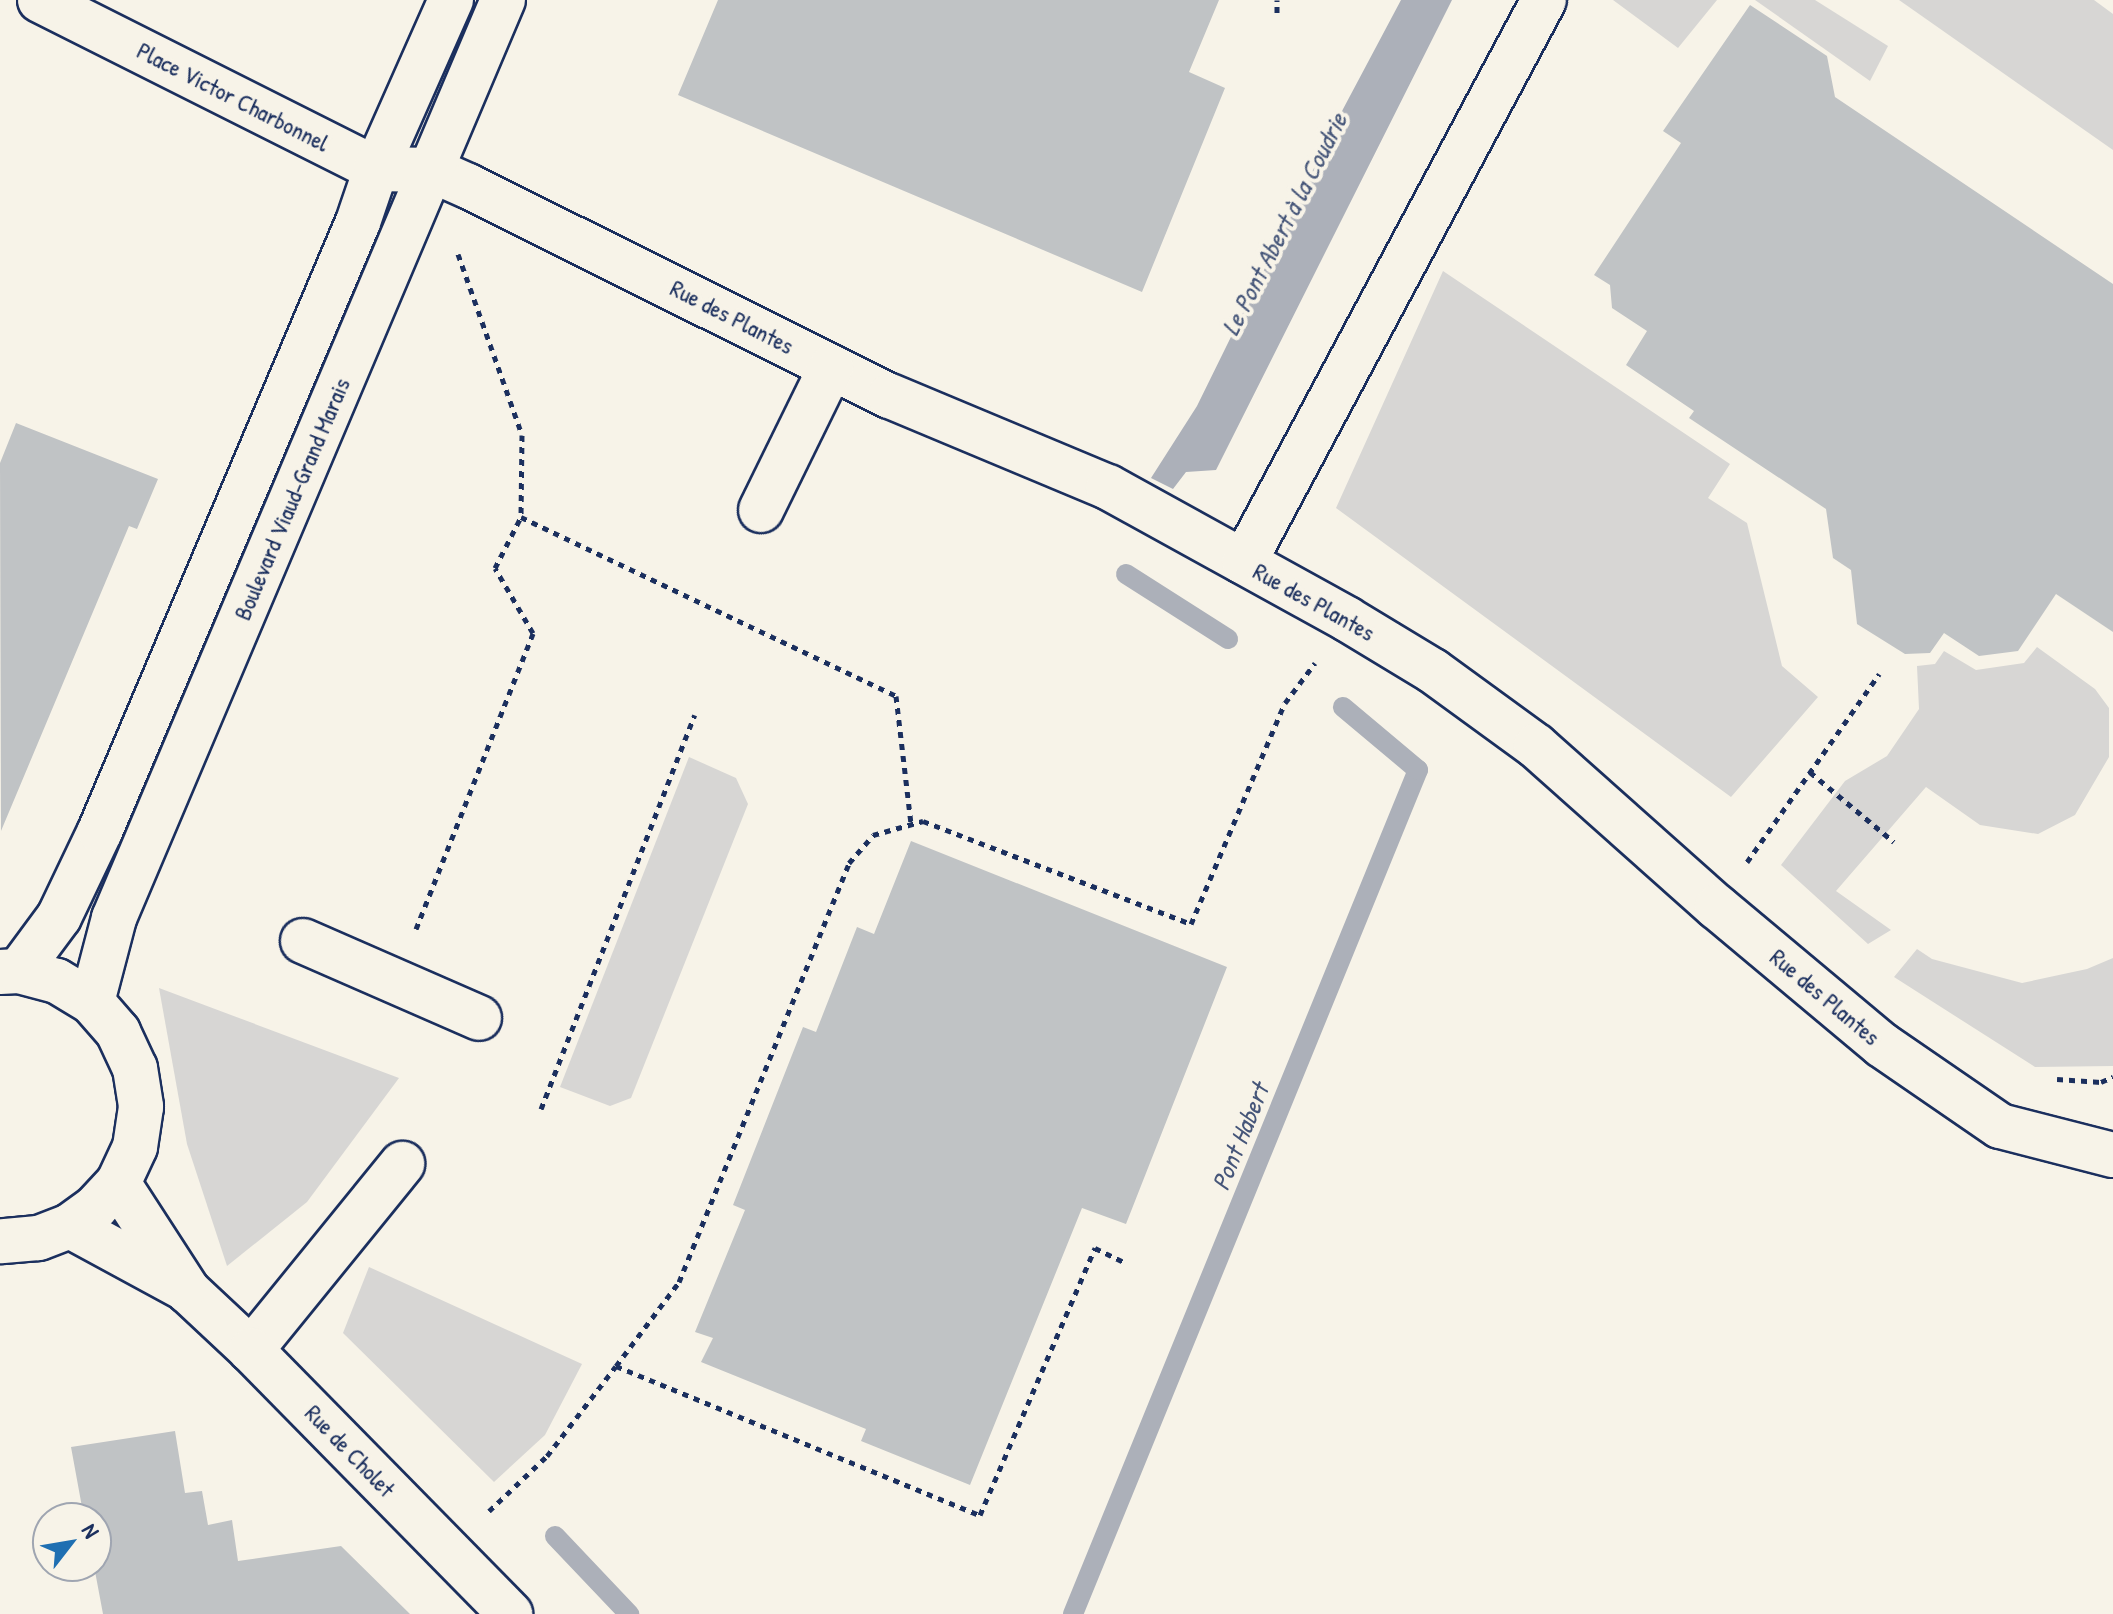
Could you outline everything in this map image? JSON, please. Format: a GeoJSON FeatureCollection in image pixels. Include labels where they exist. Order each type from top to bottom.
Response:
{"type":"FeatureCollection","features":[{"type":"Feature","properties":{"kind":"main road","name":"Place Victor Charbonnel"},"geometry":{"type":"LineString","coordinates":[[40,0],[376,169],[432,170]]}},
{"type":"Feature","properties":{"kind":"main road","name":"Boulevard Viaud-Grand Marais"},"geometry":{"type":"LineString","coordinates":[[9,972],[59,917],[100,831],[358,222],[376,169],[451,0]]}},
{"type":"Feature","properties":{"kind":"main road","name":"Boulevard Viaud-Grand Marais"},"geometry":{"type":"LineString","coordinates":[[92,1002],[114,918],[503,0]]}},
{"type":"Feature","properties":{"kind":"main road"},"geometry":{"type":"LineString","coordinates":[[1244,562],[1544,0]]}},
{"type":"Feature","properties":{"kind":"main road","name":"Rue des Plantes"},"geometry":{"type":"LineString","coordinates":[[432,170],[485,193],[890,396],[1108,487],[1347,619],[1433,671],[1536,746],[1717,907],[1882,1045],[2000,1126],[2113,1155]]}},
{"type":"Feature","properties":{"kind":"main road"},"geometry":{"type":"LineString","coordinates":[[761,510],[831,367]]}},
{"type":"Feature","properties":{"kind":"main road"},"geometry":{"type":"LineString","coordinates":[[303,941],[479,1018]]}},
{"type":"Feature","properties":{"kind":"main road"},"geometry":{"type":"LineString","coordinates":[[1,1244],[38,1238],[70,1226],[96,1207],[118,1183],[135,1147],[141,1107],[135,1068],[118,1032],[92,1002],[57,981],[9,972]]}},
{"type":"Feature","properties":{"kind":"main road"},"geometry":{"type":"LineString","coordinates":[[251,1350],[402,1164]]}},
{"type":"Feature","properties":{"kind":"main road","name":"Rue de Cholet"},"geometry":{"type":"LineString","coordinates":[[118,1183],[188,1291],[251,1350],[510,1614]]}},
{"type":"Feature","properties":{"kind":"main road","name":"Rue de Cholet"},"geometry":{"type":"LineString","coordinates":[[70,1226],[188,1291]]}},
{"type":"Feature","properties":{"kind":"path"},"geometry":{"type":"LineString","coordinates":[[1277,0],[1277,13]]}},
{"type":"Feature","properties":{"kind":"path"},"geometry":{"type":"LineString","coordinates":[[395,981],[533,633],[495,568],[521,517],[522,435],[457,253]]}},
{"type":"Feature","properties":{"kind":"path"},"geometry":{"type":"LineString","coordinates":[[521,517],[896,696],[911,824]]}},
{"type":"Feature","properties":{"kind":"path"},"geometry":{"type":"LineString","coordinates":[[447,1550],[547,1456],[679,1282],[849,863],[873,835],[923,821],[1191,924],[1285,703],[1347,619]]}},
{"type":"Feature","properties":{"kind":"path"},"geometry":{"type":"LineString","coordinates":[[1758,872],[1747,862],[1879,674]]}},
{"type":"Feature","properties":{"kind":"path"},"geometry":{"type":"LineString","coordinates":[[541,1109],[695,715]]}},
{"type":"Feature","properties":{"kind":"path"},"geometry":{"type":"LineString","coordinates":[[1810,772],[1894,842]]}},
{"type":"Feature","properties":{"kind":"path"},"geometry":{"type":"LineString","coordinates":[[2045,1079],[2101,1082],[2113,1077]]}},
{"type":"Feature","properties":{"kind":"path"},"geometry":{"type":"LineString","coordinates":[[616,1366],[980,1515],[1095,1248],[1124,1262]]}},
{"type":"Feature","properties":{"kind":"shaded area"},"geometry":{"type":"Polygon","coordinates":[[[1401,0],[1452,0],[1216,470],[1186,472],[1173,489],[1151,478],[1197,406],[1342,111],[1401,0]]]}},
{"type":"Feature","properties":{"kind":"shaded area"},"geometry":{"type":"Polygon","coordinates":[[[1613,0],[1717,0],[1678,48],[1613,0]]]}},
{"type":"Feature","properties":{"kind":"shaded area"},"geometry":{"type":"Polygon","coordinates":[[[1755,0],[1815,0],[1888,46],[1870,81],[1755,0]]]}},
{"type":"Feature","properties":{"kind":"shaded area"},"geometry":{"type":"Polygon","coordinates":[[[1899,0],[2094,0],[2113,14],[2113,150],[1899,0]]]}},
{"type":"Feature","properties":{"kind":"shaded area"},"geometry":{"type":"Polygon","coordinates":[[[1443,271],[1730,464],[1708,498],[1747,523],[1782,666],[1818,697],[1731,797],[1336,508],[1443,271]]]}},
{"type":"Feature","properties":{"kind":"shaded area"},"geometry":{"type":"Polygon","coordinates":[[[2037,647],[2095,689],[2109,708],[2109,757],[2075,815],[2038,834],[1980,825],[1926,787],[1836,891],[1891,930],[1868,944],[1781,865],[1845,781],[1887,756],[1919,709],[1917,666],[1935,664],[1944,651],[1976,670],[2024,663],[2037,647]]]}},
{"type":"Feature","properties":{"kind":"shaded area"},"geometry":{"type":"Polygon","coordinates":[[[689,757],[736,778],[748,804],[631,1098],[610,1106],[560,1087],[689,757]]]}},
{"type":"Feature","properties":{"kind":"shaded area"},"geometry":{"type":"Polygon","coordinates":[[[1917,949],[1932,959],[2022,983],[2087,969],[2113,958],[2113,1066],[2035,1067],[1894,977],[1917,949]]]}},
{"type":"Feature","properties":{"kind":"shaded area"},"geometry":{"type":"Polygon","coordinates":[[[159,988],[399,1078],[307,1202],[227,1266],[187,1144],[159,988]]]}},
{"type":"Feature","properties":{"kind":"shaded area"},"geometry":{"type":"Polygon","coordinates":[[[369,1267],[582,1364],[545,1435],[494,1482],[343,1333],[369,1267]]]}},
{"type":"Feature","properties":{"kind":"building"},"geometry":{"type":"Polygon","coordinates":[[[718,0],[1219,0],[1189,72],[1225,88],[1142,292],[678,95],[718,0]]]}},
{"type":"Feature","properties":{"kind":"building"},"geometry":{"type":"Polygon","coordinates":[[[1750,5],[1827,56],[1835,97],[2113,284],[2113,632],[2056,594],[2018,651],[1979,656],[1944,633],[1930,653],[1905,654],[1857,624],[1851,570],[1833,558],[1826,509],[1689,418],[1694,411],[1626,365],[1647,331],[1612,308],[1610,285],[1594,275],[1681,143],[1663,131],[1750,5]]]}},
{"type":"Feature","properties":{"kind":"building"},"geometry":{"type":"Polygon","coordinates":[[[16,423],[158,479],[137,529],[129,526],[1,831],[0,463],[16,423]]]}},
{"type":"Feature","properties":{"kind":"building"},"geometry":{"type":"Polygon","coordinates":[[[911,841],[1227,967],[1126,1224],[1082,1208],[970,1485],[861,1441],[866,1429],[701,1362],[713,1338],[695,1332],[745,1210],[733,1205],[803,1027],[816,1032],[857,927],[874,934],[911,841]]]}},
{"type":"Feature","properties":{"kind":"building"},"geometry":{"type":"Polygon","coordinates":[[[175,1431],[185,1493],[202,1491],[208,1525],[232,1520],[238,1561],[341,1546],[410,1614],[103,1614],[97,1582],[112,1582],[112,1502],[81,1502],[71,1447],[175,1431]]]}},
{"type":"Feature","properties":{"kind":"waterway","name":"Pont Habert"},"geometry":{"type":"LineString","coordinates":[[1126,574],[1228,639]]}},
{"type":"Feature","properties":{"kind":"waterway","name":"Pont Habert"},"geometry":{"type":"LineString","coordinates":[[1073,1614],[1418,770],[1343,707]]}},
{"type":"Feature","properties":{"kind":"waterway","name":"Pont Habert"},"geometry":{"type":"LineString","coordinates":[[555,1536],[629,1614]]}},
{"type":"Feature","properties":{"kind":"water label","name":"Le Pont Abert à la Coudrie"},"geometry":{"type":"Point","coordinates":[1284,224]}}]}
